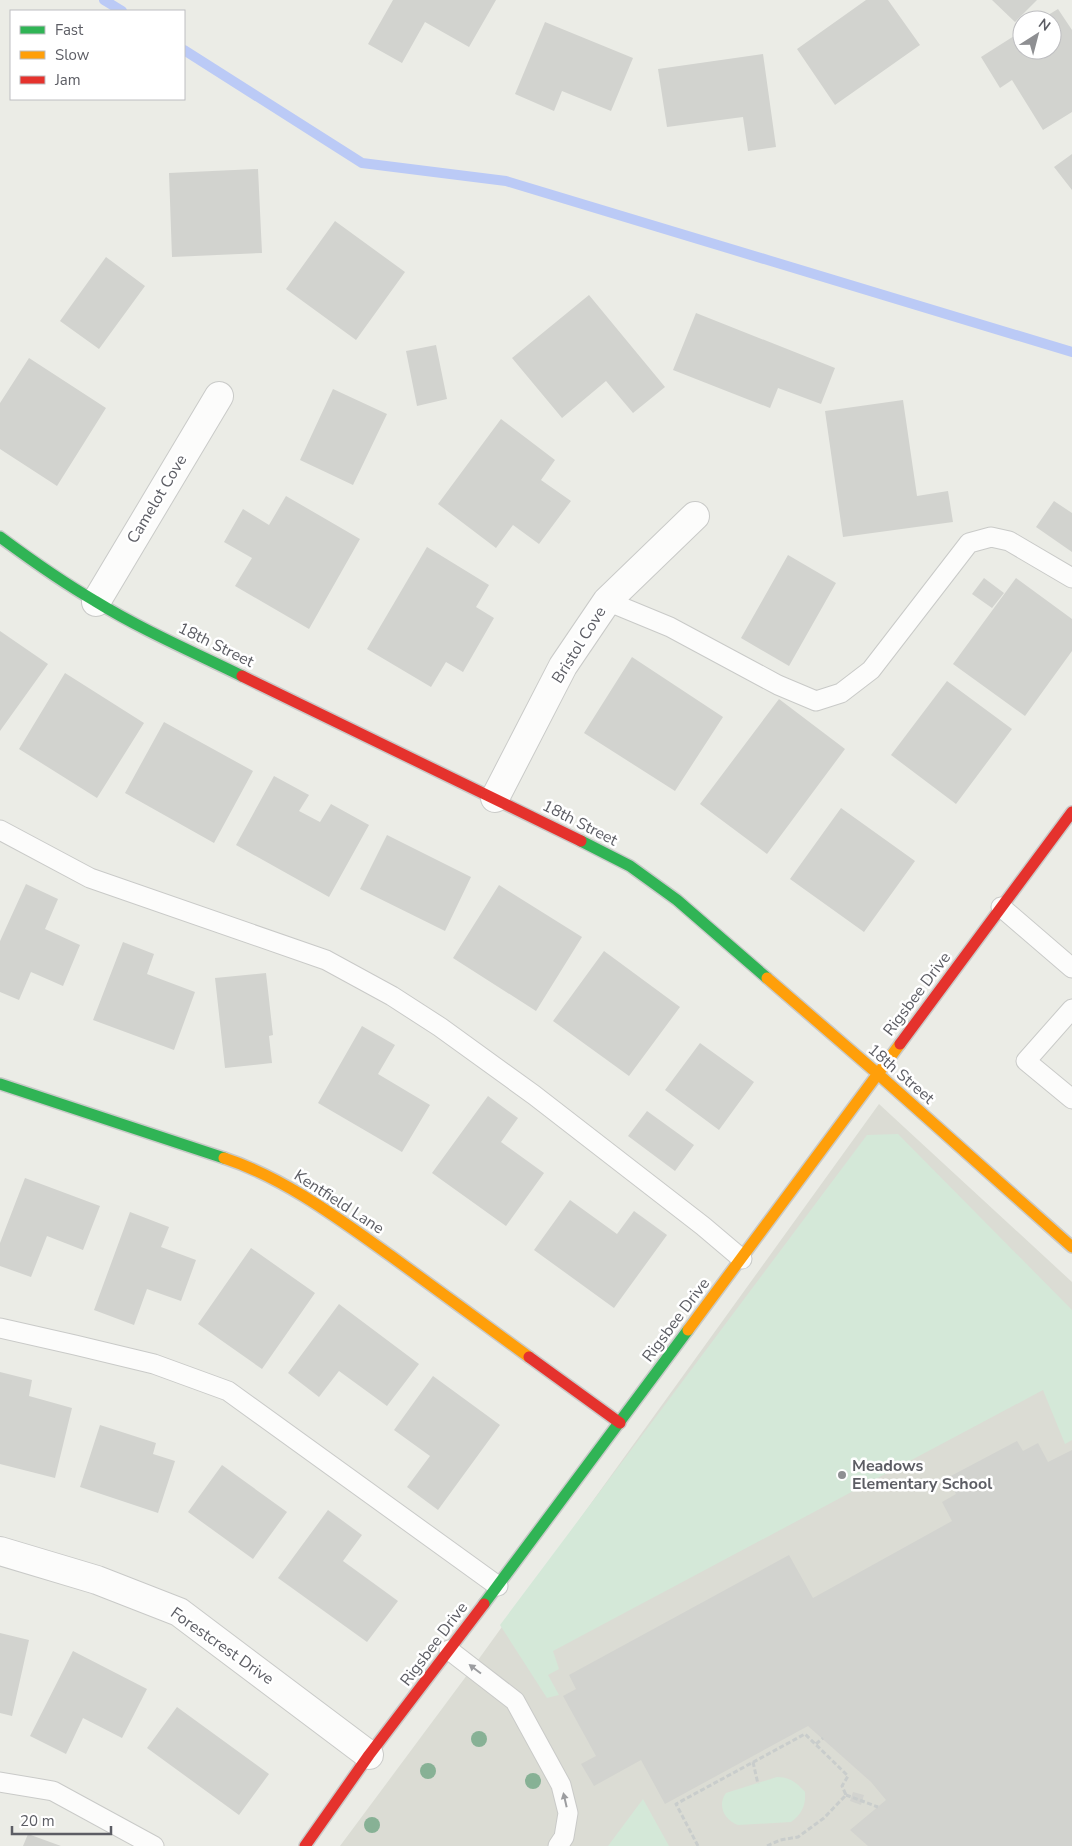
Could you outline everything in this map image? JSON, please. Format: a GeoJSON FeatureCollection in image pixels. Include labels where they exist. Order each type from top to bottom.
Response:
{"type":"FeatureCollection","features":[{"type":"Feature","properties":{"kind":"street","name":"Camelot Cove"},"geometry":{"type":"LineString","coordinates":[[96,602],[219,396]]}},
{"type":"Feature","properties":{"kind":"street","name":"Bristol Cove"},"geometry":{"type":"LineString","coordinates":[[495,798],[563,666],[607,601],[695,516]]}},
{"type":"Feature","properties":{"kind":"street","name":"18th Street"},"geometry":{"type":"LineString","coordinates":[[0,537],[42,568],[96,602],[156,634],[495,798],[630,866],[677,900],[878,1074],[1072,1247]]}},
{"type":"Feature","properties":{"kind":"street","name":"Rigsbee Drive"},"geometry":{"type":"LineString","coordinates":[[305,1846],[370,1755],[620,1424],[1072,812]]}},
{"type":"Feature","properties":{"kind":"street","name":"Kentfield Lane"},"geometry":{"type":"LineString","coordinates":[[0,1084],[240,1163],[285,1185],[345,1223],[620,1424]]}},
{"type":"Feature","properties":{"kind":"street","name":"Forestcrest Drive"},"geometry":{"type":"LineString","coordinates":[[0,1551],[97,1580],[179,1612],[370,1755]]}},
{"type":"Feature","properties":{"kind":"lane"},"geometry":{"type":"LineString","coordinates":[[607,601],[670,627],[778,685],[816,701],[841,693],[871,670],[969,543],[991,537],[1009,541],[1072,578]]}},
{"type":"Feature","properties":{"kind":"lane"},"geometry":{"type":"LineString","coordinates":[[0,830],[90,878],[326,960],[392,996],[440,1027],[534,1095],[695,1220],[742,1259]]}},
{"type":"Feature","properties":{"kind":"lane"},"geometry":{"type":"LineString","coordinates":[[1001,907],[1072,968]]}},
{"type":"Feature","properties":{"kind":"lane"},"geometry":{"type":"LineString","coordinates":[[1072,1009],[1026,1061],[1072,1099]]}},
{"type":"Feature","properties":{"kind":"lane"},"geometry":{"type":"LineString","coordinates":[[0,1328],[154,1364],[228,1391],[498,1586]]}},
{"type":"Feature","properties":{"kind":"lane"},"geometry":{"type":"LineString","coordinates":[[449,1650],[515,1700],[561,1785],[568,1813],[564,1837],[558,1846]]}},
{"type":"Feature","properties":{"kind":"lane"},"geometry":{"type":"LineString","coordinates":[[0,1782],[53,1791],[154,1846]]}},
{"type":"Feature","properties":{"kind":"path"},"geometry":{"type":"LineString","coordinates":[[698,1846],[676,1804],[805,1734],[848,1776],[842,1786],[846,1794],[878,1807]]}},
{"type":"Feature","properties":{"kind":"path"},"geometry":{"type":"LineString","coordinates":[[816,1744],[823,1738]]}},
{"type":"Feature","properties":{"kind":"path"},"geometry":{"type":"LineString","coordinates":[[753,1762],[758,1784]]}},
{"type":"Feature","properties":{"kind":"path"},"geometry":{"type":"LineString","coordinates":[[767,1846],[780,1840],[798,1836],[824,1818],[846,1794]]}},
{"type":"Feature","properties":{"kind":"shaded area","name":"Meadows Elementary School"},"geometry":{"type":"Polygon","coordinates":[[[879,1104],[1072,1282],[1072,1846],[340,1846],[473,1667],[879,1104]]]}},
{"type":"Feature","properties":{"kind":"green space"},"geometry":{"type":"Polygon","coordinates":[[[898,1134],[1072,1310],[1072,1440],[1065,1444],[1043,1390],[553,1651],[559,1669],[548,1675],[559,1695],[547,1698],[500,1625],[867,1135],[898,1134]]]}},
{"type":"Feature","properties":{"kind":"green space"},"geometry":{"type":"Polygon","coordinates":[[[777,1777],[793,1781],[805,1792],[805,1801],[798,1816],[791,1822],[738,1825],[729,1820],[722,1807],[723,1798],[726,1793],[777,1777]]]}},
{"type":"Feature","properties":{"kind":"green space"},"geometry":{"type":"Polygon","coordinates":[[[643,1799],[669,1846],[608,1846],[643,1799]]]}},
{"type":"Feature","properties":{"kind":"building"},"geometry":{"type":"Polygon","coordinates":[[[393,0],[496,0],[469,47],[425,22],[402,63],[368,44],[393,0]]]}},
{"type":"Feature","properties":{"kind":"building"},"geometry":{"type":"Polygon","coordinates":[[[866,0],[888,0],[920,45],[835,105],[797,49],[866,0]]]}},
{"type":"Feature","properties":{"kind":"building"},"geometry":{"type":"Polygon","coordinates":[[[992,0],[1037,0],[1027,10],[1012,10],[1012,19],[992,0]]]}},
{"type":"Feature","properties":{"kind":"building"},"geometry":{"type":"Polygon","coordinates":[[[1062,15],[1072,30],[1072,112],[1043,130],[1012,80],[1000,88],[981,57],[1012,37],[1012,60],[1062,60],[1062,15]]]}},
{"type":"Feature","properties":{"kind":"building"},"geometry":{"type":"Polygon","coordinates":[[[545,22],[633,58],[611,111],[562,91],[554,111],[515,94],[545,22]]]}},
{"type":"Feature","properties":{"kind":"building"},"geometry":{"type":"Polygon","coordinates":[[[763,54],[776,147],[748,151],[743,117],[667,127],[658,69],[763,54]]]}},
{"type":"Feature","properties":{"kind":"building"},"geometry":{"type":"Polygon","coordinates":[[[1072,154],[1072,190],[1054,167],[1072,154]]]}},
{"type":"Feature","properties":{"kind":"building"},"geometry":{"type":"Polygon","coordinates":[[[258,169],[262,253],[172,257],[169,173],[258,169]]]}},
{"type":"Feature","properties":{"kind":"building"},"geometry":{"type":"Polygon","coordinates":[[[335,221],[405,272],[356,340],[286,289],[335,221]]]}},
{"type":"Feature","properties":{"kind":"building"},"geometry":{"type":"Polygon","coordinates":[[[106,257],[145,286],[99,349],[60,321],[106,257]]]}},
{"type":"Feature","properties":{"kind":"building"},"geometry":{"type":"Polygon","coordinates":[[[589,295],[665,387],[633,413],[606,381],[562,418],[512,358],[589,295]]]}},
{"type":"Feature","properties":{"kind":"building"},"geometry":{"type":"Polygon","coordinates":[[[696,313],[835,368],[821,404],[778,388],[770,408],[673,370],[696,313]]]}},
{"type":"Feature","properties":{"kind":"building"},"geometry":{"type":"Polygon","coordinates":[[[436,345],[447,399],[417,406],[406,351],[436,345]]]}},
{"type":"Feature","properties":{"kind":"building"},"geometry":{"type":"Polygon","coordinates":[[[29,358],[106,408],[57,486],[0,449],[0,403],[29,358]]]}},
{"type":"Feature","properties":{"kind":"building"},"geometry":{"type":"Polygon","coordinates":[[[333,389],[387,414],[353,485],[300,460],[333,389]]]}},
{"type":"Feature","properties":{"kind":"building"},"geometry":{"type":"Polygon","coordinates":[[[903,400],[917,496],[948,491],[953,522],[843,537],[825,411],[903,400]]]}},
{"type":"Feature","properties":{"kind":"building"},"geometry":{"type":"Polygon","coordinates":[[[501,419],[555,460],[541,480],[571,501],[539,544],[513,525],[496,548],[438,504],[501,419]]]}},
{"type":"Feature","properties":{"kind":"building"},"geometry":{"type":"Polygon","coordinates":[[[286,496],[360,539],[309,629],[235,586],[252,558],[224,542],[243,509],[269,525],[286,496]]]}},
{"type":"Feature","properties":{"kind":"building"},"geometry":{"type":"Polygon","coordinates":[[[1054,501],[1072,513],[1072,552],[1036,527],[1054,501]]]}},
{"type":"Feature","properties":{"kind":"building"},"geometry":{"type":"Polygon","coordinates":[[[427,547],[489,585],[476,607],[494,618],[463,672],[446,662],[431,687],[367,649],[427,547]]]}},
{"type":"Feature","properties":{"kind":"building"},"geometry":{"type":"Polygon","coordinates":[[[788,555],[836,583],[789,666],[741,638],[788,555]]]}},
{"type":"Feature","properties":{"kind":"building"},"geometry":{"type":"Polygon","coordinates":[[[984,578],[1004,593],[992,608],[972,594],[984,578]]]}},
{"type":"Feature","properties":{"kind":"building"},"geometry":{"type":"Polygon","coordinates":[[[1016,578],[1072,619],[1072,651],[1025,716],[953,664],[1016,578]]]}},
{"type":"Feature","properties":{"kind":"building"},"geometry":{"type":"Polygon","coordinates":[[[0,631],[48,664],[0,731],[0,631]]]}},
{"type":"Feature","properties":{"kind":"building"},"geometry":{"type":"Polygon","coordinates":[[[632,657],[723,717],[675,791],[584,733],[632,657]]]}},
{"type":"Feature","properties":{"kind":"building"},"geometry":{"type":"Polygon","coordinates":[[[65,673],[144,723],[97,798],[19,749],[65,673]]]}},
{"type":"Feature","properties":{"kind":"building"},"geometry":{"type":"Polygon","coordinates":[[[947,681],[1012,729],[956,804],[891,755],[947,681]]]}},
{"type":"Feature","properties":{"kind":"building"},"geometry":{"type":"Polygon","coordinates":[[[779,699],[845,749],[767,854],[700,804],[779,699]]]}},
{"type":"Feature","properties":{"kind":"building"},"geometry":{"type":"Polygon","coordinates":[[[164,722],[253,771],[214,843],[125,793],[164,722]]]}},
{"type":"Feature","properties":{"kind":"building"},"geometry":{"type":"Polygon","coordinates":[[[274,776],[309,795],[299,811],[320,822],[331,804],[369,825],[329,897],[236,845],[274,776]]]}},
{"type":"Feature","properties":{"kind":"building"},"geometry":{"type":"Polygon","coordinates":[[[841,808],[915,861],[864,932],[790,879],[841,808]]]}},
{"type":"Feature","properties":{"kind":"building"},"geometry":{"type":"Polygon","coordinates":[[[387,835],[471,877],[445,931],[360,889],[387,835]]]}},
{"type":"Feature","properties":{"kind":"building"},"geometry":{"type":"Polygon","coordinates":[[[26,884],[58,899],[45,929],[80,945],[63,986],[31,972],[19,1000],[0,992],[0,941],[26,884]]]}},
{"type":"Feature","properties":{"kind":"building"},"geometry":{"type":"Polygon","coordinates":[[[499,885],[582,937],[536,1011],[453,958],[499,885]]]}},
{"type":"Feature","properties":{"kind":"building"},"geometry":{"type":"Polygon","coordinates":[[[123,942],[154,954],[147,974],[195,992],[174,1050],[93,1020],[123,942]]]}},
{"type":"Feature","properties":{"kind":"building"},"geometry":{"type":"Polygon","coordinates":[[[604,951],[680,1007],[629,1076],[553,1021],[604,951]]]}},
{"type":"Feature","properties":{"kind":"building"},"geometry":{"type":"Polygon","coordinates":[[[266,973],[273,1035],[269,1036],[272,1063],[225,1068],[215,978],[266,973]]]}},
{"type":"Feature","properties":{"kind":"building"},"geometry":{"type":"Polygon","coordinates":[[[362,1026],[395,1045],[378,1074],[430,1105],[402,1152],[318,1103],[362,1026]]]}},
{"type":"Feature","properties":{"kind":"building"},"geometry":{"type":"Polygon","coordinates":[[[700,1043],[754,1082],[719,1130],[665,1090],[700,1043]]]}},
{"type":"Feature","properties":{"kind":"building"},"geometry":{"type":"Polygon","coordinates":[[[488,1096],[518,1118],[501,1142],[544,1173],[506,1226],[432,1173],[488,1096]]]}},
{"type":"Feature","properties":{"kind":"building"},"geometry":{"type":"Polygon","coordinates":[[[647,1111],[694,1145],[675,1171],[628,1136],[647,1111]]]}},
{"type":"Feature","properties":{"kind":"building"},"geometry":{"type":"Polygon","coordinates":[[[25,1178],[100,1206],[83,1250],[47,1236],[31,1277],[0,1266],[0,1243],[25,1178]]]}},
{"type":"Feature","properties":{"kind":"building"},"geometry":{"type":"Polygon","coordinates":[[[570,1200],[617,1234],[634,1211],[667,1235],[614,1308],[534,1250],[570,1200]]]}},
{"type":"Feature","properties":{"kind":"building"},"geometry":{"type":"Polygon","coordinates":[[[130,1212],[169,1227],[161,1247],[196,1260],[181,1301],[147,1289],[134,1325],[94,1310],[130,1212]]]}},
{"type":"Feature","properties":{"kind":"building"},"geometry":{"type":"Polygon","coordinates":[[[251,1248],[315,1293],[262,1369],[198,1324],[251,1248]]]}},
{"type":"Feature","properties":{"kind":"building"},"geometry":{"type":"Polygon","coordinates":[[[339,1304],[419,1364],[387,1406],[339,1371],[319,1397],[288,1373],[339,1304]]]}},
{"type":"Feature","properties":{"kind":"building"},"geometry":{"type":"Polygon","coordinates":[[[0,1372],[32,1380],[29,1396],[72,1408],[55,1478],[0,1464],[0,1372]]]}},
{"type":"Feature","properties":{"kind":"building"},"geometry":{"type":"Polygon","coordinates":[[[433,1376],[500,1425],[438,1510],[407,1487],[430,1456],[394,1430],[433,1376]]]}},
{"type":"Feature","properties":{"kind":"building"},"geometry":{"type":"Polygon","coordinates":[[[100,1425],[156,1443],[153,1454],[175,1461],[158,1513],[80,1487],[100,1425]]]}},
{"type":"Feature","properties":{"kind":"building"},"geometry":{"type":"Polygon","coordinates":[[[1017,1441],[1023,1451],[1038,1443],[1048,1462],[1072,1450],[1072,1846],[868,1846],[850,1830],[886,1800],[871,1782],[808,1726],[665,1804],[641,1760],[594,1786],[581,1764],[596,1756],[563,1696],[576,1689],[569,1675],[789,1555],[813,1598],[952,1521],[942,1502],[956,1494],[947,1478],[1017,1441]]]}},
{"type":"Feature","properties":{"kind":"building"},"geometry":{"type":"Polygon","coordinates":[[[222,1465],[287,1512],[253,1559],[188,1512],[222,1465]]]}},
{"type":"Feature","properties":{"kind":"building"},"geometry":{"type":"Polygon","coordinates":[[[328,1510],[362,1535],[343,1561],[398,1601],[367,1642],[278,1578],[328,1510]]]}},
{"type":"Feature","properties":{"kind":"building"},"geometry":{"type":"Polygon","coordinates":[[[0,1633],[29,1640],[12,1716],[0,1713],[0,1633]]]}},
{"type":"Feature","properties":{"kind":"building"},"geometry":{"type":"Polygon","coordinates":[[[73,1651],[147,1689],[122,1738],[83,1718],[66,1754],[30,1736],[73,1651]]]}},
{"type":"Feature","properties":{"kind":"building"},"geometry":{"type":"Polygon","coordinates":[[[177,1707],[269,1774],[239,1815],[147,1748],[177,1707]]]}},
{"type":"Feature","properties":{"kind":"building"},"geometry":{"type":"Polygon","coordinates":[[[853,1792],[864,1795],[861,1805],[850,1801],[853,1792]]]}},
{"type":"Feature","properties":{"kind":"building"},"geometry":{"type":"Polygon","coordinates":[[[28,1834],[61,1846],[23,1846],[28,1834]]]}},
{"type":"Feature","properties":{"kind":"waterway"},"geometry":{"type":"LineString","coordinates":[[104,0],[120,10]]}},
{"type":"Feature","properties":{"kind":"waterway"},"geometry":{"type":"LineString","coordinates":[[185,51],[362,163],[506,181],[1072,352]]}},
{"type":"Feature","properties":{"kind":"traffic: fast"},"geometry":{"type":"LineString","coordinates":[[0,537],[83,594],[113,612],[242,676]]}},
{"type":"Feature","properties":{"kind":"traffic: fast"},"geometry":{"type":"LineString","coordinates":[[581,841],[630,866],[677,900],[767,978]]}},
{"type":"Feature","properties":{"kind":"traffic: fast"},"geometry":{"type":"LineString","coordinates":[[0,1084],[224,1158]]}},
{"type":"Feature","properties":{"kind":"traffic: fast"},"geometry":{"type":"LineString","coordinates":[[484,1604],[688,1330]]}},
{"type":"Feature","properties":{"kind":"traffic: slow"},"geometry":{"type":"LineString","coordinates":[[767,978],[1072,1247]]}},
{"type":"Feature","properties":{"kind":"traffic: slow"},"geometry":{"type":"LineString","coordinates":[[688,1330],[900,1044]]}},
{"type":"Feature","properties":{"kind":"traffic: slow"},"geometry":{"type":"LineString","coordinates":[[224,1158],[247,1166],[269,1177],[331,1214],[529,1357]]}},
{"type":"Feature","properties":{"kind":"traffic: jam"},"geometry":{"type":"LineString","coordinates":[[242,676],[581,841]]}},
{"type":"Feature","properties":{"kind":"traffic: jam"},"geometry":{"type":"LineString","coordinates":[[900,1044],[1072,812]]}},
{"type":"Feature","properties":{"kind":"traffic: jam"},"geometry":{"type":"LineString","coordinates":[[529,1357],[620,1423]]}},
{"type":"Feature","properties":{"kind":"traffic: jam"},"geometry":{"type":"LineString","coordinates":[[305,1846],[369,1755],[484,1604]]}},
{"type":"Feature","properties":{"kind":"place","name":"Meadows Elementary School"},"geometry":{"type":"Point","coordinates":[842,1475]}}]}
